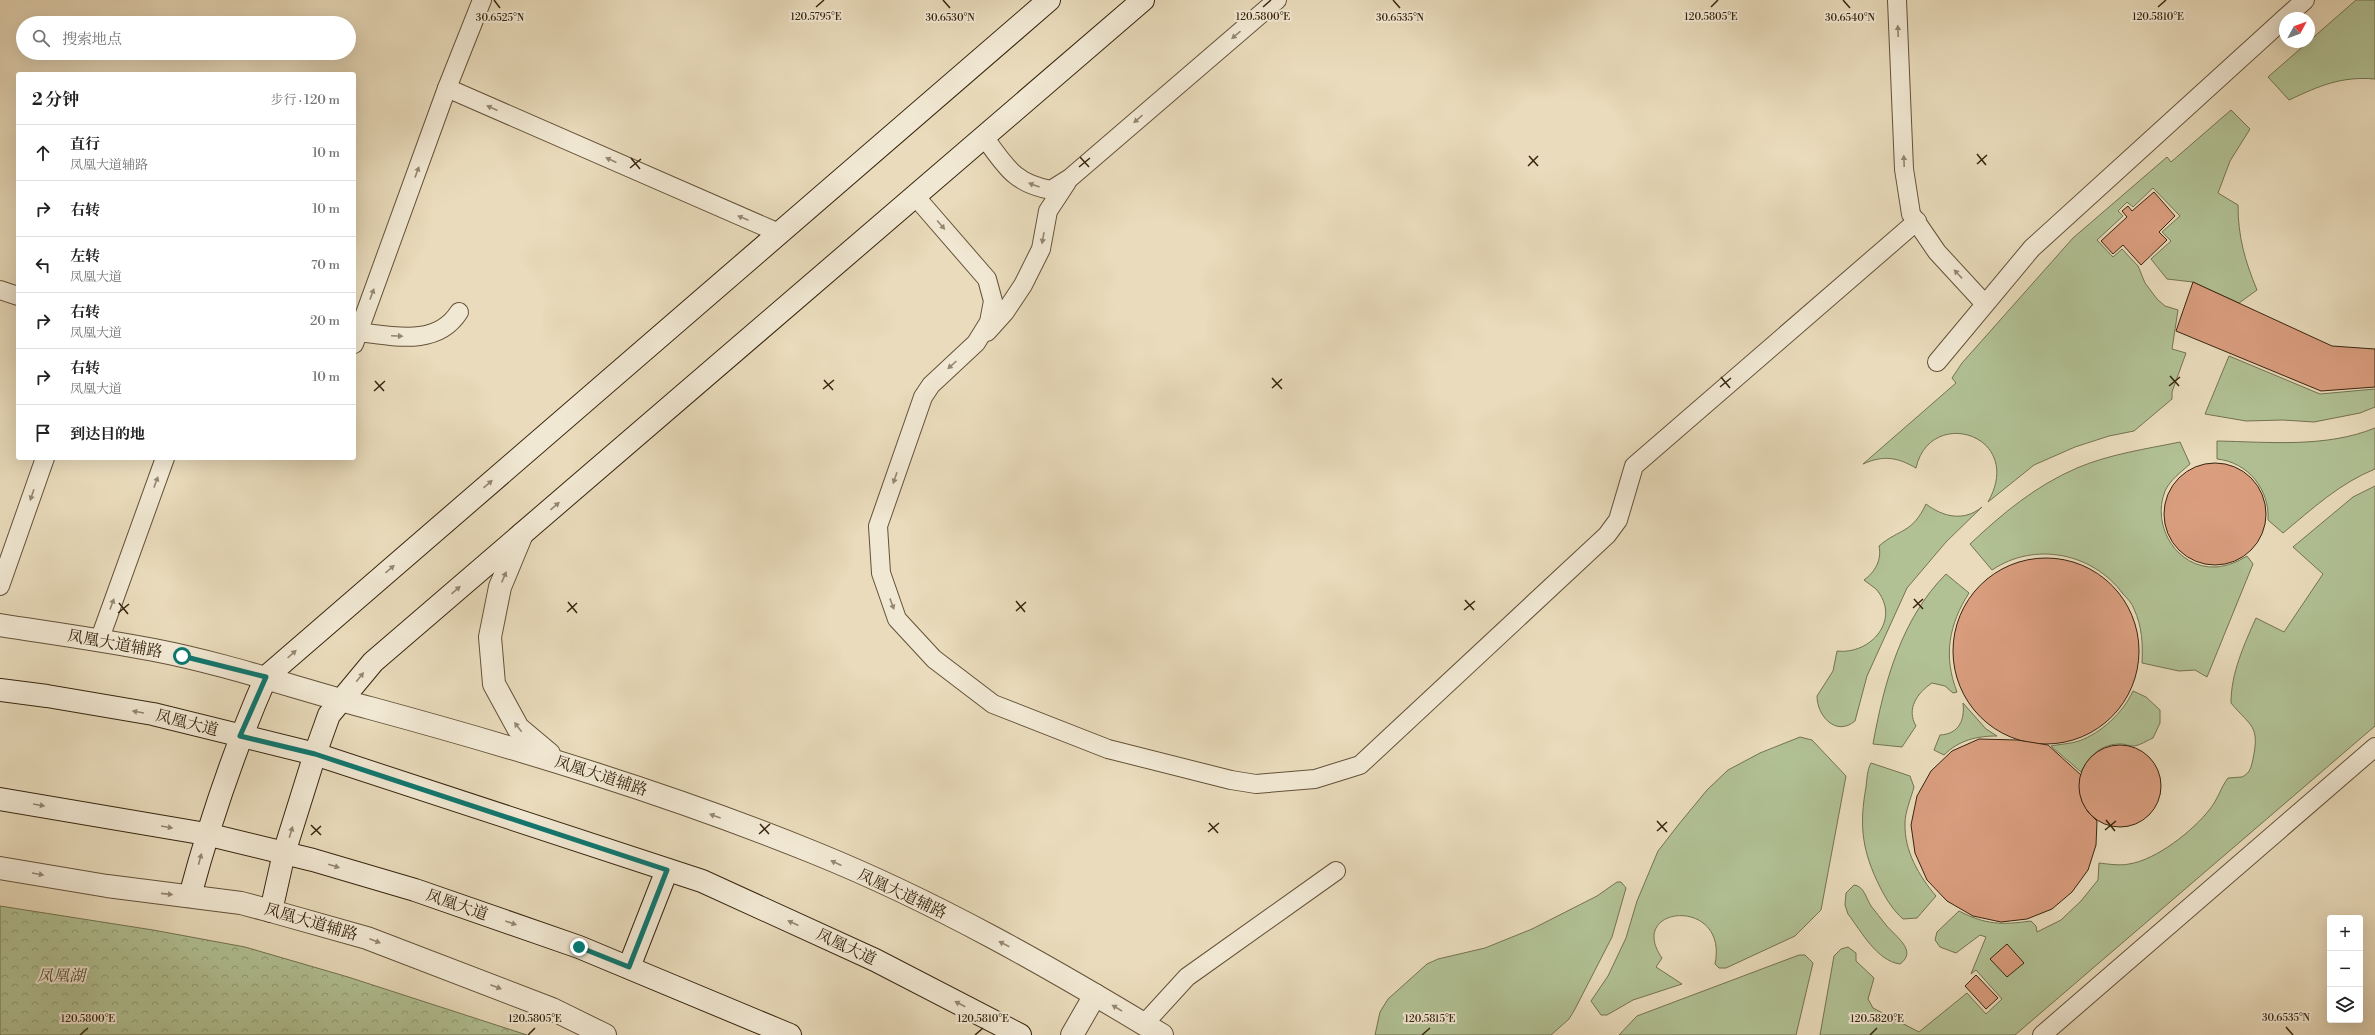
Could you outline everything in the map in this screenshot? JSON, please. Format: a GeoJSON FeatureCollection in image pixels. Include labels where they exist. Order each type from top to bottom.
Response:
{"type":"FeatureCollection","features":[{"type":"Feature","properties":{"kind":"street"},"geometry":{"type":"LineString","coordinates":[[190,896],[206,834],[240,736],[266,677],[1049,0]]}},
{"type":"Feature","properties":{"kind":"street"},"geometry":{"type":"LineString","coordinates":[[271,911],[284,853],[315,754],[329,715],[373,662],[1143,0]]}},
{"type":"Feature","properties":{"kind":"street"},"geometry":{"type":"LineString","coordinates":[[522,534],[500,587],[490,637],[494,684],[518,728],[558,762]]}},
{"type":"Feature","properties":{"kind":"street","name":"凤凰大道辅路"},"geometry":{"type":"LineString","coordinates":[[0,625],[156,650],[266,677],[558,762],[644,790],[815,853],[937,909],[1036,960],[1162,1035]]}},
{"type":"Feature","properties":{"kind":"street","name":"凤凰大道"},"geometry":{"type":"LineString","coordinates":[[0,690],[47,696],[153,714],[315,754],[702,881],[875,960],[1020,1035]]}},
{"type":"Feature","properties":{"kind":"street","name":"凤凰大道"},"geometry":{"type":"LineString","coordinates":[[0,799],[206,834],[284,853],[415,890],[579,947],[790,1035]]}},
{"type":"Feature","properties":{"kind":"street","name":"凤凰大道辅路"},"geometry":{"type":"LineString","coordinates":[[0,868],[106,886],[241,903],[271,911],[367,938],[552,1009],[606,1035]]}},
{"type":"Feature","properties":{"kind":"street"},"geometry":{"type":"LineString","coordinates":[[629,967],[667,870]]}},
{"type":"Feature","properties":{"kind":"street"},"geometry":{"type":"LineString","coordinates":[[1072,1035],[1095,995]]}},
{"type":"Feature","properties":{"kind":"lane"},"geometry":{"type":"LineString","coordinates":[[459,312],[451,324],[427,336],[356,338],[447,88],[482,0]]}},
{"type":"Feature","properties":{"kind":"lane"},"geometry":{"type":"LineString","coordinates":[[984,137],[1012,174],[1033,186],[1051,190],[1070,178],[1276,0]]}},
{"type":"Feature","properties":{"kind":"lane"},"geometry":{"type":"LineString","coordinates":[[1897,0],[1904,169],[1911,214],[1937,252],[1984,303]]}},
{"type":"Feature","properties":{"kind":"lane"},"geometry":{"type":"LineString","coordinates":[[2292,12],[2305,0]]}},
{"type":"Feature","properties":{"kind":"lane"},"geometry":{"type":"LineString","coordinates":[[1937,362],[1984,303],[2032,248],[2279,23]]}},
{"type":"Feature","properties":{"kind":"lane"},"geometry":{"type":"LineString","coordinates":[[447,88],[779,233]]}},
{"type":"Feature","properties":{"kind":"lane"},"geometry":{"type":"LineString","coordinates":[[1070,178],[1048,211],[1042,249],[1023,285],[1005,312],[976,343],[931,385],[923,398],[878,526],[881,572],[898,619],[934,659],[993,704],[1108,749],[1231,780],[1256,784],[1315,779],[1360,765],[1607,535],[1618,520],[1634,466],[1916,221]]}},
{"type":"Feature","properties":{"kind":"lane"},"geometry":{"type":"LineString","coordinates":[[915,196],[987,279],[993,301],[989,322],[976,343]]}},
{"type":"Feature","properties":{"kind":"lane"},"geometry":{"type":"LineString","coordinates":[[0,290],[16,295]]}},
{"type":"Feature","properties":{"kind":"lane"},"geometry":{"type":"LineString","coordinates":[[0,586],[44,460]]}},
{"type":"Feature","properties":{"kind":"lane"},"geometry":{"type":"LineString","coordinates":[[99,641],[164,460]]}},
{"type":"Feature","properties":{"kind":"lane"},"geometry":{"type":"LineString","coordinates":[[2042,1035],[2375,748]]}},
{"type":"Feature","properties":{"kind":"lane"},"geometry":{"type":"LineString","coordinates":[[1144,1024],[1187,978],[1336,870]]}},
{"type":"Feature","properties":{"kind":"green space"},"geometry":{"type":"Polygon","coordinates":[[[2356,0],[2375,0],[2375,79],[2351,79],[2330,83],[2289,100],[2268,77],[2301,48],[2315,48],[2315,36],[2356,0]]]}},
{"type":"Feature","properties":{"kind":"green space"},"geometry":{"type":"Polygon","coordinates":[[[2231,110],[2250,129],[2230,161],[2218,193],[2238,205],[2239,228],[2243,249],[2257,290],[2239,303],[2193,282],[2167,279],[2151,259],[2171,241],[2162,232],[2180,216],[2153,188],[2133,207],[2127,202],[2118,211],[2123,216],[2097,240],[2113,257],[2122,249],[2138,266],[2145,283],[2157,299],[2165,306],[2178,310],[2172,349],[2186,353],[2172,392],[2172,399],[2134,431],[2109,436],[2075,447],[2034,465],[1988,502],[1996,479],[1995,460],[1986,445],[1972,436],[1955,433],[1938,437],[1925,449],[1916,468],[1903,461],[1890,458],[1877,459],[1863,464],[1956,383],[1952,378],[1962,363],[2073,238],[2167,157],[2171,162],[2231,110]]]}},
{"type":"Feature","properties":{"kind":"green space"},"geometry":{"type":"Polygon","coordinates":[[[2229,356],[2320,394],[2375,389],[2375,407],[2360,413],[2314,422],[2283,420],[2246,421],[2205,414],[2229,356]]]}},
{"type":"Feature","properties":{"kind":"green space"},"geometry":{"type":"Polygon","coordinates":[[[2375,428],[2375,469],[2338,489],[2283,533],[2268,520],[2268,509],[2265,498],[2255,479],[2238,466],[2228,461],[2217,459],[2217,441],[2277,443],[2317,441],[2337,439],[2375,428]]]}},
{"type":"Feature","properties":{"kind":"green space"},"geometry":{"type":"Polygon","coordinates":[[[2180,442],[2190,464],[2170,483],[2165,491],[2162,504],[2162,518],[2165,531],[2171,543],[2179,553],[2190,561],[2202,566],[2224,566],[2247,556],[2253,564],[2207,677],[2195,670],[2179,671],[2142,663],[2141,635],[2137,615],[2128,599],[2111,580],[2096,569],[2080,561],[2062,556],[2044,554],[2026,556],[2009,561],[1992,570],[1970,544],[1994,522],[2033,492],[2062,475],[2102,459],[2128,452],[2180,442]]]}},
{"type":"Feature","properties":{"kind":"green space"},"geometry":{"type":"Polygon","coordinates":[[[2375,486],[2375,726],[2015,1035],[1820,1035],[1834,956],[1841,949],[1848,947],[1856,953],[1856,961],[1874,978],[1868,999],[1873,1008],[1919,1032],[1967,993],[1986,1014],[2002,999],[1976,970],[1971,974],[1986,937],[1980,935],[1956,953],[1940,947],[1935,940],[1937,932],[1959,911],[1969,916],[1994,923],[2031,921],[2036,926],[2037,932],[2061,920],[2081,901],[2098,880],[2099,863],[2122,865],[2151,857],[2184,835],[2203,818],[2213,805],[2228,778],[2242,777],[2250,770],[2252,765],[2255,739],[2252,727],[2231,703],[2233,681],[2236,670],[2256,618],[2284,632],[2323,574],[2293,547],[2353,497],[2375,486]]]}},
{"type":"Feature","properties":{"kind":"green space"},"geometry":{"type":"Polygon","coordinates":[[[1926,504],[1946,515],[1954,516],[1968,515],[1982,507],[1946,542],[1907,588],[1867,676],[1855,721],[1841,727],[1835,725],[1829,722],[1820,711],[1817,696],[1833,671],[1837,651],[1850,651],[1861,647],[1871,641],[1879,633],[1884,623],[1886,612],[1883,600],[1876,589],[1864,580],[1877,565],[1880,551],[1879,546],[1886,540],[1911,526],[1921,514],[1926,504]]]}},
{"type":"Feature","properties":{"kind":"green space"},"geometry":{"type":"Polygon","coordinates":[[[1946,574],[1969,593],[1957,616],[1950,641],[1950,666],[1957,692],[1953,693],[1945,686],[1932,683],[1922,692],[1915,702],[1912,714],[1916,726],[1902,747],[1873,744],[1877,721],[1889,675],[1906,631],[1930,592],[1946,574]]]}},
{"type":"Feature","properties":{"kind":"green space"},"geometry":{"type":"Polygon","coordinates":[[[2133,691],[2146,697],[2160,710],[2160,723],[2153,738],[2135,746],[2120,744],[2100,749],[2087,761],[2081,772],[2051,746],[2079,741],[2095,733],[2117,714],[2129,699],[2133,691]]]}},
{"type":"Feature","properties":{"kind":"green space"},"geometry":{"type":"Polygon","coordinates":[[[1963,703],[1986,729],[1997,736],[1975,738],[1962,742],[1944,755],[1934,750],[1940,735],[1952,732],[1959,725],[1963,715],[1963,703]]]}},
{"type":"Feature","properties":{"kind":"green space"},"geometry":{"type":"Polygon","coordinates":[[[1800,737],[1812,740],[1846,776],[1821,910],[1795,936],[1726,968],[1719,968],[1715,964],[1715,942],[1707,927],[1695,918],[1680,916],[1666,919],[1657,927],[1654,940],[1662,958],[1656,967],[1682,984],[1633,1000],[1607,1015],[1601,1015],[1591,1001],[1608,976],[1626,938],[1637,901],[1658,851],[1707,790],[1728,770],[1760,753],[1800,737]]]}},
{"type":"Feature","properties":{"kind":"green space"},"geometry":{"type":"Polygon","coordinates":[[[1871,763],[1910,776],[1914,787],[1905,819],[1907,843],[1918,871],[1936,896],[1917,918],[1903,919],[1896,912],[1882,891],[1869,862],[1864,838],[1863,814],[1867,775],[1871,763]]]}},
{"type":"Feature","properties":{"kind":"green space"},"geometry":{"type":"Polygon","coordinates":[[[1617,882],[1621,882],[1626,888],[1612,937],[1569,1019],[1551,1035],[1375,1035],[1380,1012],[1388,999],[1427,964],[1438,959],[1485,948],[1532,929],[1597,896],[1617,882]]]}},
{"type":"Feature","properties":{"kind":"green space"},"geometry":{"type":"Polygon","coordinates":[[[1854,885],[1862,890],[1871,906],[1904,944],[1907,954],[1905,959],[1900,964],[1892,962],[1877,951],[1848,914],[1845,905],[1846,893],[1854,885]]]}},
{"type":"Feature","properties":{"kind":"green space","name":"凤凰湖"},"geometry":{"type":"Polygon","coordinates":[[[0,906],[153,930],[245,947],[348,977],[527,1035],[0,1035],[0,906]]]}},
{"type":"Feature","properties":{"kind":"green space"},"geometry":{"type":"Polygon","coordinates":[[[1799,955],[1805,955],[1813,963],[1796,1035],[1619,1035],[1637,1016],[1799,955]]]}},
{"type":"Feature","properties":{"kind":"building"},"geometry":{"type":"Polygon","coordinates":[[[2154,192],[2175,216],[2159,232],[2167,240],[2141,265],[2123,245],[2113,254],[2101,241],[2127,217],[2122,211],[2128,206],[2132,211],[2154,192]]]}},
{"type":"Feature","properties":{"kind":"building"},"geometry":{"type":"Polygon","coordinates":[[[2193,282],[2332,346],[2375,349],[2375,387],[2321,391],[2176,331],[2193,282]]]}},
{"type":"Feature","properties":{"kind":"building"},"geometry":{"type":"Polygon","coordinates":[[[2215,463],[2234,467],[2251,478],[2262,495],[2266,514],[2262,533],[2251,550],[2234,561],[2215,565],[2196,561],[2179,550],[2168,533],[2164,514],[2168,495],[2179,478],[2196,467],[2215,463]]]}},
{"type":"Feature","properties":{"kind":"building"},"geometry":{"type":"Polygon","coordinates":[[[2037,558],[2055,558],[2082,565],[2098,573],[2112,585],[2124,599],[2132,615],[2139,642],[2139,660],[2132,687],[2124,703],[2112,717],[2098,729],[2082,737],[2055,744],[2037,744],[2010,737],[1994,729],[1980,717],[1968,703],[1957,678],[1953,660],[1953,642],[1960,615],[1968,599],[1980,585],[1994,573],[2019,562],[2037,558]]]}},
{"type":"Feature","properties":{"kind":"building"},"geometry":{"type":"Polygon","coordinates":[[[1979,739],[2017,740],[2048,745],[2081,775],[2080,788],[2082,801],[2088,812],[2097,821],[2096,845],[2088,870],[2072,892],[2052,909],[2027,919],[2001,922],[1973,916],[1947,901],[1927,880],[1915,853],[1911,825],[1917,796],[1931,771],[1952,751],[1979,739]]]}},
{"type":"Feature","properties":{"kind":"building"},"geometry":{"type":"Polygon","coordinates":[[[2120,745],[2136,748],[2149,757],[2158,770],[2161,786],[2158,802],[2149,815],[2136,824],[2120,827],[2104,824],[2091,815],[2082,802],[2079,786],[2082,770],[2091,757],[2104,748],[2120,745]]]}},
{"type":"Feature","properties":{"kind":"building"},"geometry":{"type":"Polygon","coordinates":[[[2007,944],[2024,963],[2007,977],[1990,959],[2007,944]]]}},
{"type":"Feature","properties":{"kind":"building"},"geometry":{"type":"Polygon","coordinates":[[[1976,975],[1998,998],[1986,1009],[1965,986],[1976,975]]]}},
{"type":"Feature","properties":{"kind":"route"},"geometry":{"type":"LineString","coordinates":[[182,656],[266,677],[240,736],[315,754],[667,870],[629,967],[579,947]]}}]}
